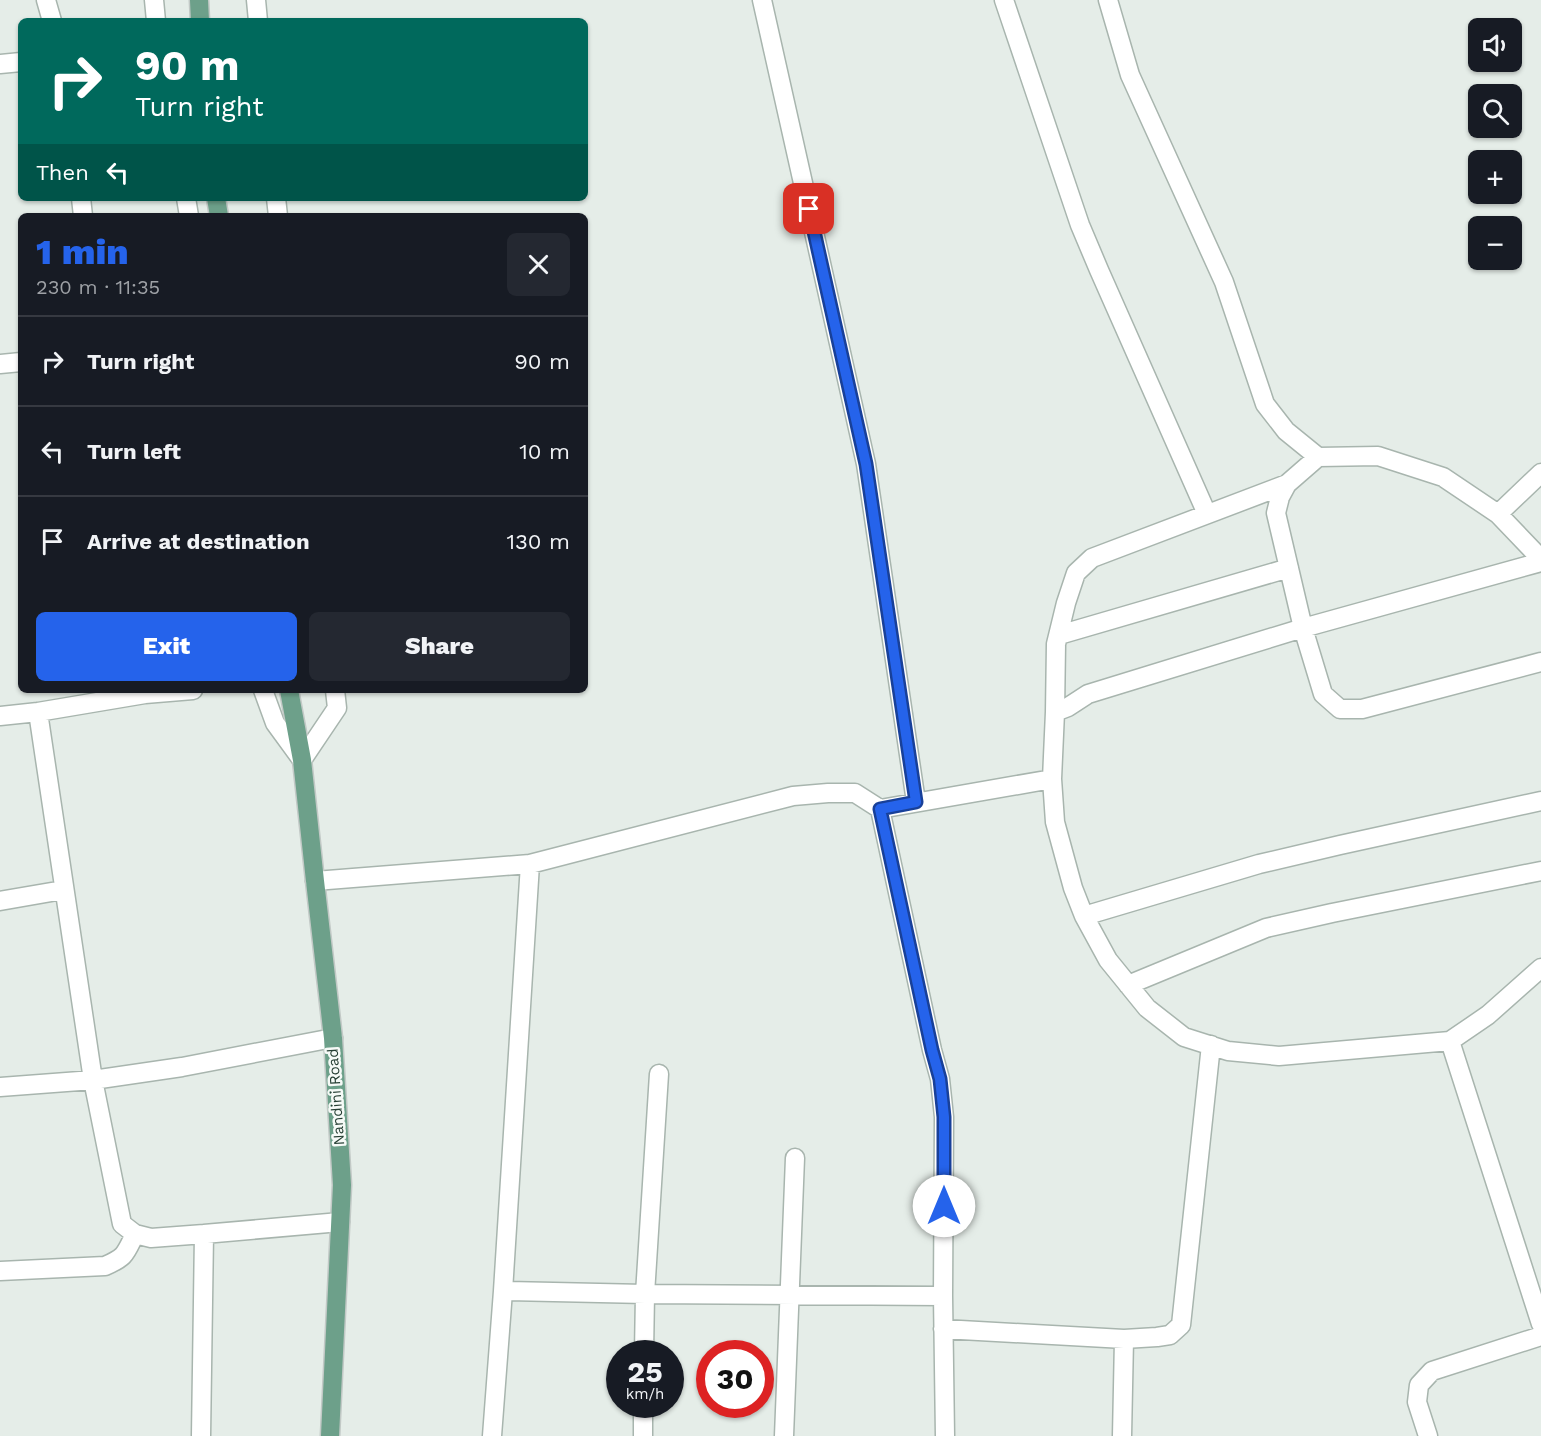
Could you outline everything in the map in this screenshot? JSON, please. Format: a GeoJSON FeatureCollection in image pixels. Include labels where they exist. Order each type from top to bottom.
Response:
{"type":"FeatureCollection","features":[{"type":"Feature","properties":{"kind":"main road"},"geometry":{"type":"LineString","coordinates":[[199,0],[200,18]]}},
{"type":"Feature","properties":{"kind":"main road","name":"Nandini Road"},"geometry":{"type":"LineString","coordinates":[[290,698],[302,760],[333,1038],[342,1185],[330,1436]]}},
{"type":"Feature","properties":{"kind":"street"},"geometry":{"type":"LineString","coordinates":[[46,0],[51,18]]}},
{"type":"Feature","properties":{"kind":"street"},"geometry":{"type":"LineString","coordinates":[[154,0],[156,18]]}},
{"type":"Feature","properties":{"kind":"street"},"geometry":{"type":"LineString","coordinates":[[256,0],[258,18]]}},
{"type":"Feature","properties":{"kind":"street"},"geometry":{"type":"LineString","coordinates":[[762,0],[866,464],[916,802]]}},
{"type":"Feature","properties":{"kind":"street"},"geometry":{"type":"LineString","coordinates":[[1004,0],[1080,225],[1207,514]]}},
{"type":"Feature","properties":{"kind":"street"},"geometry":{"type":"LineString","coordinates":[[1055,712],[1068,707],[1088,694],[1303,628],[1541,560],[1498,514],[1443,477],[1378,456],[1318,457],[1286,431],[1265,404],[1224,282],[1130,75],[1108,0]]}},
{"type":"Feature","properties":{"kind":"street"},"geometry":{"type":"LineString","coordinates":[[0,64],[18,62]]}},
{"type":"Feature","properties":{"kind":"street"},"geometry":{"type":"LineString","coordinates":[[0,364],[18,362]]}},
{"type":"Feature","properties":{"kind":"street"},"geometry":{"type":"LineString","coordinates":[[1318,457],[1287,484],[1092,558],[1076,573],[1056,645],[1052,779],[1055,822],[1073,888],[1084,916],[1108,960],[1147,1008],[1185,1037],[1228,1051],[1279,1056],[1450,1041],[1488,1015],[1541,968]]}},
{"type":"Feature","properties":{"kind":"street"},"geometry":{"type":"LineString","coordinates":[[1498,514],[1541,473]]}},
{"type":"Feature","properties":{"kind":"street"},"geometry":{"type":"LineString","coordinates":[[1287,484],[1280,497],[1276,513],[1303,628],[1323,694],[1340,709],[1362,709],[1541,662]]}},
{"type":"Feature","properties":{"kind":"street"},"geometry":{"type":"LineString","coordinates":[[1059,635],[1289,568]]}},
{"type":"Feature","properties":{"kind":"street"},"geometry":{"type":"LineString","coordinates":[[0,716],[38,712],[140,693]]}},
{"type":"Feature","properties":{"kind":"street"},"geometry":{"type":"LineString","coordinates":[[263,693],[275,723],[302,760],[337,708],[335,693]]}},
{"type":"Feature","properties":{"kind":"street"},"geometry":{"type":"LineString","coordinates":[[38,712],[93,1080],[122,1224],[135,1234],[151,1238],[340,1222]]}},
{"type":"Feature","properties":{"kind":"street"},"geometry":{"type":"LineString","coordinates":[[315,881],[530,864],[793,796],[855,793],[880,809],[1052,779]]}},
{"type":"Feature","properties":{"kind":"street"},"geometry":{"type":"LineString","coordinates":[[1084,916],[1259,864],[1541,801]]}},
{"type":"Feature","properties":{"kind":"street"},"geometry":{"type":"LineString","coordinates":[[880,809],[929,1039],[940,1079],[944,1117],[945,1436]]}},
{"type":"Feature","properties":{"kind":"street"},"geometry":{"type":"LineString","coordinates":[[492,1436],[530,864]]}},
{"type":"Feature","properties":{"kind":"street"},"geometry":{"type":"LineString","coordinates":[[1128,985],[1266,928],[1541,872]]}},
{"type":"Feature","properties":{"kind":"street"},"geometry":{"type":"LineString","coordinates":[[0,901],[63,890]]}},
{"type":"Feature","properties":{"kind":"street"},"geometry":{"type":"LineString","coordinates":[[0,1087],[93,1080],[182,1067],[333,1038]]}},
{"type":"Feature","properties":{"kind":"street"},"geometry":{"type":"LineString","coordinates":[[1450,1041],[1541,1324]]}},
{"type":"Feature","properties":{"kind":"street"},"geometry":{"type":"LineString","coordinates":[[943,1329],[1124,1339],[1170,1335],[1181,1325],[1211,1045]]}},
{"type":"Feature","properties":{"kind":"street"},"geometry":{"type":"LineString","coordinates":[[644,1340],[659,1074]]}},
{"type":"Feature","properties":{"kind":"street"},"geometry":{"type":"LineString","coordinates":[[784,1436],[795,1158]]}},
{"type":"Feature","properties":{"kind":"street"},"geometry":{"type":"LineString","coordinates":[[0,1271],[105,1266],[120,1259],[135,1234]]}},
{"type":"Feature","properties":{"kind":"street"},"geometry":{"type":"LineString","coordinates":[[201,1436],[204,1234]]}},
{"type":"Feature","properties":{"kind":"street"},"geometry":{"type":"LineString","coordinates":[[503,1291],[943,1296]]}},
{"type":"Feature","properties":{"kind":"street"},"geometry":{"type":"LineString","coordinates":[[1428,1436],[1417,1402],[1419,1384],[1432,1371],[1541,1336]]}},
{"type":"Feature","properties":{"kind":"street"},"geometry":{"type":"LineString","coordinates":[[1122,1436],[1124,1339]]}},
{"type":"Feature","properties":{"kind":"street"},"geometry":{"type":"LineString","coordinates":[[643,1418],[643,1436]]}},
{"type":"Feature","properties":{"kind":"route"},"geometry":{"type":"LineString","coordinates":[[809,209],[866,464],[916,802],[880,809],[940,1079],[944,1117],[944,1206]]}}]}
